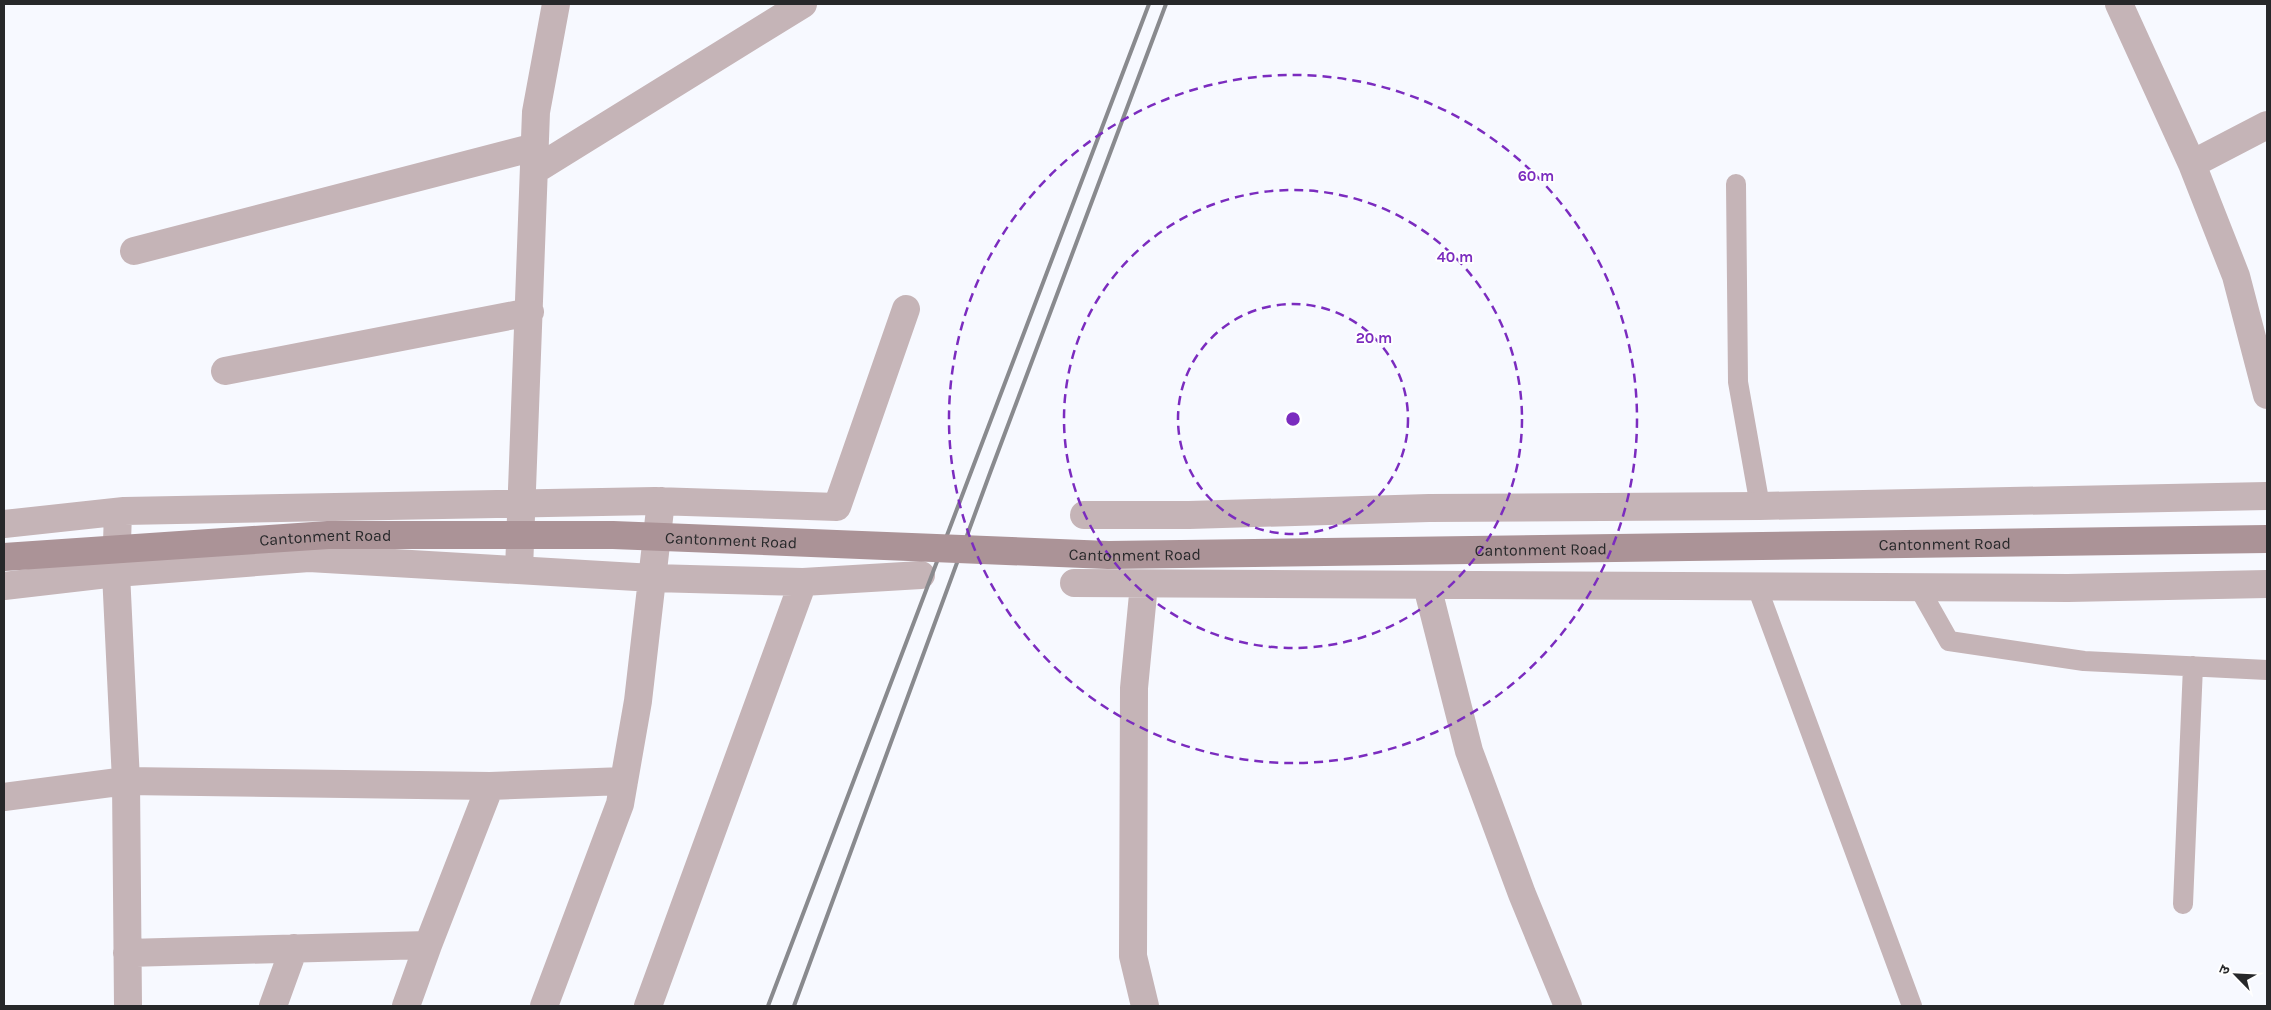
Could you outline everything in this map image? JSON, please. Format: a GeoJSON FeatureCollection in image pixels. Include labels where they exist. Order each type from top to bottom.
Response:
{"type":"FeatureCollection","features":[{"type":"Feature","properties":{"kind":"street"},"geometry":{"type":"LineString","coordinates":[[520,570],[536,112],[556,4]]}},
{"type":"Feature","properties":{"kind":"street"},"geometry":{"type":"LineString","coordinates":[[134,251],[535,158],[803,4]]}},
{"type":"Feature","properties":{"kind":"street"},"geometry":{"type":"LineString","coordinates":[[2119,4],[2192,164],[2236,276],[2267,395]]}},
{"type":"Feature","properties":{"kind":"street"},"geometry":{"type":"LineString","coordinates":[[2192,164],[2267,125]]}},
{"type":"Feature","properties":{"kind":"street"},"geometry":{"type":"LineString","coordinates":[[4,524],[118,512],[661,501],[837,507],[906,309]]}},
{"type":"Feature","properties":{"kind":"street"},"geometry":{"type":"LineString","coordinates":[[225,370],[530,312]]}},
{"type":"Feature","properties":{"kind":"street"},"geometry":{"type":"LineString","coordinates":[[1084,514],[1189,515],[1429,508],[1760,506],[2267,496]]}},
{"type":"Feature","properties":{"kind":"street"},"geometry":{"type":"LineString","coordinates":[[544,1006],[620,804],[638,702],[661,501]]}},
{"type":"Feature","properties":{"kind":"street"},"geometry":{"type":"LineString","coordinates":[[118,512],[116,573],[126,781],[128,1006]]}},
{"type":"Feature","properties":{"kind":"street","name":"Cantonment Road"},"geometry":{"type":"LineString","coordinates":[[4,557],[328,535],[613,535],[1108,555],[2267,539]]}},
{"type":"Feature","properties":{"kind":"street"},"geometry":{"type":"LineString","coordinates":[[4,586],[116,573],[309,558],[653,578],[803,582],[921,575]]}},
{"type":"Feature","properties":{"kind":"street"},"geometry":{"type":"LineString","coordinates":[[648,1006],[803,582]]}},
{"type":"Feature","properties":{"kind":"street"},"geometry":{"type":"LineString","coordinates":[[1074,583],[1919,588],[2068,588],[2267,584]]}},
{"type":"Feature","properties":{"kind":"street"},"geometry":{"type":"LineString","coordinates":[[1144,584],[1134,688],[1133,956],[1145,1006]]}},
{"type":"Feature","properties":{"kind":"street"},"geometry":{"type":"LineString","coordinates":[[1427,586],[1469,751],[1522,894],[1568,1006]]}},
{"type":"Feature","properties":{"kind":"street"},"geometry":{"type":"LineString","coordinates":[[4,797],[126,781],[490,786],[624,781]]}},
{"type":"Feature","properties":{"kind":"street"},"geometry":{"type":"LineString","coordinates":[[406,1006],[490,786]]}},
{"type":"Feature","properties":{"kind":"street"},"geometry":{"type":"LineString","coordinates":[[127,953],[428,945]]}},
{"type":"Feature","properties":{"kind":"street"},"geometry":{"type":"LineString","coordinates":[[273,1006],[294,948]]}},
{"type":"Feature","properties":{"kind":"lane"},"geometry":{"type":"LineString","coordinates":[[1736,184],[1738,382],[1760,506]]}},
{"type":"Feature","properties":{"kind":"lane"},"geometry":{"type":"LineString","coordinates":[[1757,587],[1912,1006]]}},
{"type":"Feature","properties":{"kind":"lane"},"geometry":{"type":"LineString","coordinates":[[1919,588],[1949,641],[2084,661],[2267,670]]}},
{"type":"Feature","properties":{"kind":"lane"},"geometry":{"type":"LineString","coordinates":[[2183,904],[2193,666]]}},
{"type":"Feature","properties":{"kind":"railway"},"geometry":{"type":"LineString","coordinates":[[768,1006],[1149,4]]}},
{"type":"Feature","properties":{"kind":"railway"},"geometry":{"type":"LineString","coordinates":[[794,1006],[990,473],[1166,4]]}}]}
